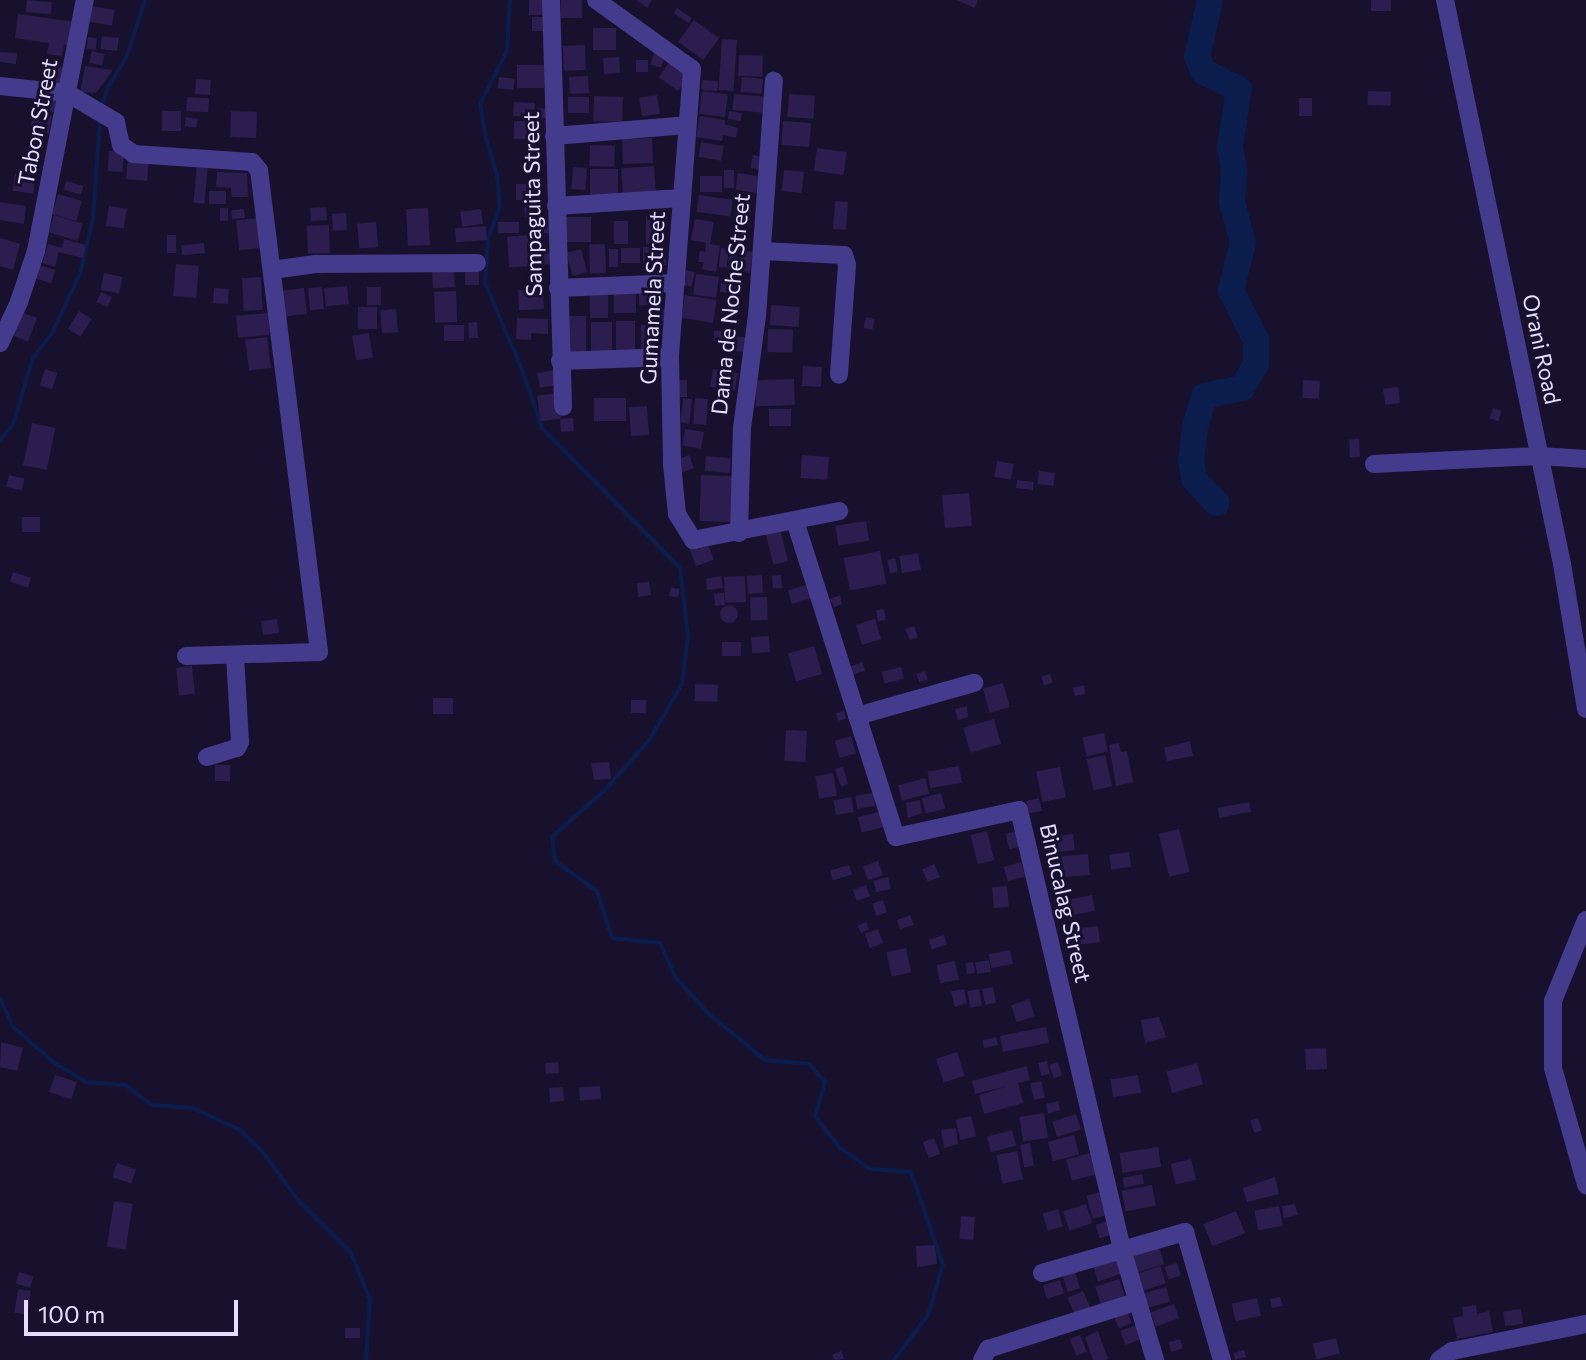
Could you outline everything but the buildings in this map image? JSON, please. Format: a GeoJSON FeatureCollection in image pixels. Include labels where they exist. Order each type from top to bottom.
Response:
{"type":"FeatureCollection","features":[{"type":"Feature","properties":{"kind":"street","name":"Tabon Street"},"geometry":{"type":"LineString","coordinates":[[0,343],[19,302],[36,251],[85,0]]}},
{"type":"Feature","properties":{"kind":"street","name":"Sampaguita Street"},"geometry":{"type":"LineString","coordinates":[[551,0],[563,407]]}},
{"type":"Feature","properties":{"kind":"street","name":"Gumamela Street"},"geometry":{"type":"LineString","coordinates":[[596,0],[692,69],[670,357],[672,464],[677,514],[693,540],[839,511]]}},
{"type":"Feature","properties":{"kind":"street","name":"Orani Road"},"geometry":{"type":"LineString","coordinates":[[1445,0],[1540,456],[1586,709]]}},
{"type":"Feature","properties":{"kind":"street","name":"Dama de Noche Street"},"geometry":{"type":"LineString","coordinates":[[739,533],[742,428],[762,251],[774,81]]}},
{"type":"Feature","properties":{"kind":"street"},"geometry":{"type":"LineString","coordinates":[[0,86],[67,93],[116,122],[121,145],[134,154],[252,162],[259,170],[264,190],[319,652],[186,656]]}},
{"type":"Feature","properties":{"kind":"street"},"geometry":{"type":"LineString","coordinates":[[554,136],[687,125]]}},
{"type":"Feature","properties":{"kind":"street"},"geometry":{"type":"LineString","coordinates":[[556,206],[682,198]]}},
{"type":"Feature","properties":{"kind":"street"},"geometry":{"type":"LineString","coordinates":[[762,251],[844,255],[847,265],[839,375]]}},
{"type":"Feature","properties":{"kind":"street"},"geometry":{"type":"LineString","coordinates":[[272,270],[316,264],[477,263]]}},
{"type":"Feature","properties":{"kind":"street"},"geometry":{"type":"LineString","coordinates":[[558,288],[676,283]]}},
{"type":"Feature","properties":{"kind":"street"},"geometry":{"type":"LineString","coordinates":[[560,361],[670,357]]}},
{"type":"Feature","properties":{"kind":"street"},"geometry":{"type":"LineString","coordinates":[[1374,464],[1540,456],[1586,459]]}},
{"type":"Feature","properties":{"kind":"street","name":"Binucalag Street"},"geometry":{"type":"LineString","coordinates":[[795,521],[896,837],[1019,810],[1150,1359]]}},
{"type":"Feature","properties":{"kind":"street"},"geometry":{"type":"LineString","coordinates":[[207,757],[237,748],[240,742],[235,655]]}},
{"type":"Feature","properties":{"kind":"street"},"geometry":{"type":"LineString","coordinates":[[857,716],[974,683]]}},
{"type":"Feature","properties":{"kind":"street"},"geometry":{"type":"LineString","coordinates":[[1586,920],[1553,1001],[1553,1068],[1586,1185]]}},
{"type":"Feature","properties":{"kind":"street"},"geometry":{"type":"LineString","coordinates":[[1042,1273],[1185,1232],[1222,1360]]}},
{"type":"Feature","properties":{"kind":"street"},"geometry":{"type":"LineString","coordinates":[[982,1360],[988,1349],[1138,1301]]}},
{"type":"Feature","properties":{"kind":"street"},"geometry":{"type":"LineString","coordinates":[[1439,1360],[1452,1351],[1586,1324]]}},
{"type":"Feature","properties":{"kind":"waterway"},"geometry":{"type":"LineString","coordinates":[[101,108],[107,89],[127,56],[145,0]]}},
{"type":"Feature","properties":{"kind":"waterway"},"geometry":{"type":"LineString","coordinates":[[510,0],[507,51],[480,104],[486,139],[497,174],[500,206],[488,239],[485,283],[523,372],[542,428],[680,568],[688,636],[682,684],[650,739],[607,788],[552,837],[555,861],[597,891],[612,938],[660,943],[675,977],[710,1015],[765,1060],[809,1064],[825,1082],[815,1116],[839,1147],[871,1169],[911,1172],[943,1265],[928,1315],[894,1360]]}},
{"type":"Feature","properties":{"kind":"waterway"},"geometry":{"type":"LineString","coordinates":[[1210,0],[1197,57],[1204,72],[1239,89],[1230,146],[1234,172],[1232,202],[1243,243],[1231,290],[1256,340],[1256,364],[1242,388],[1204,396],[1195,428],[1191,459],[1194,479],[1216,503]]}},
{"type":"Feature","properties":{"kind":"waterway"},"geometry":{"type":"LineString","coordinates":[[0,441],[13,424],[33,358],[53,331],[80,274],[93,218],[100,121]]}},
{"type":"Feature","properties":{"kind":"waterway"},"geometry":{"type":"LineString","coordinates":[[0,998],[13,1027],[56,1064],[86,1082],[125,1085],[152,1105],[193,1108],[240,1130],[262,1151],[298,1200],[351,1253],[370,1299],[366,1360]]}}]}
